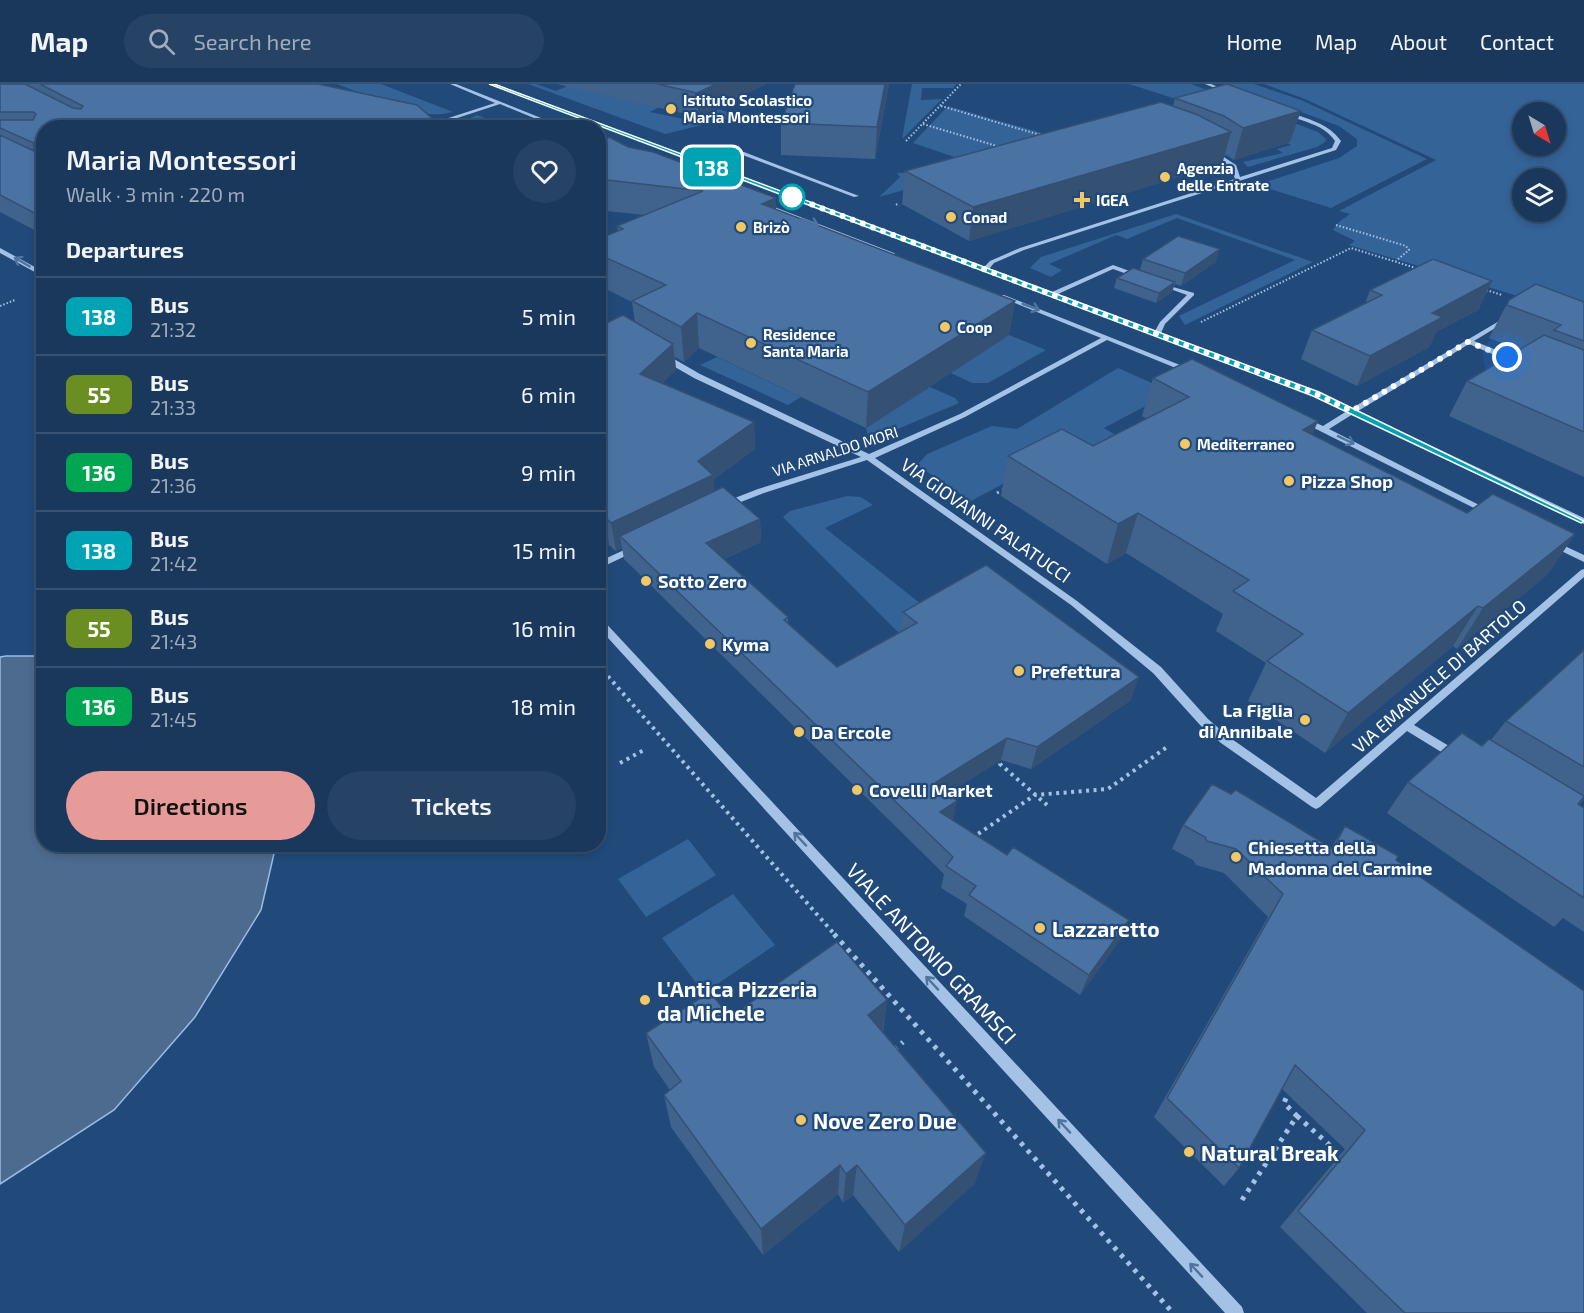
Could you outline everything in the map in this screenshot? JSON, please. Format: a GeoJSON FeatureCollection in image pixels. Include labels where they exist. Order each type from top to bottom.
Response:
{"type":"FeatureCollection","features":[{"type":"Feature","properties":{"kind":"street"},"geometry":{"type":"LineString","coordinates":[[452,84],[543,120]]}},
{"type":"Feature","properties":{"kind":"street"},"geometry":{"type":"LineString","coordinates":[[492,84],[587,120]]}},
{"type":"Feature","properties":{"kind":"street"},"geometry":{"type":"LineString","coordinates":[[1207,84],[1238,96]]}},
{"type":"Feature","properties":{"kind":"street"},"geometry":{"type":"LineString","coordinates":[[447,120],[499,103]]}},
{"type":"Feature","properties":{"kind":"street"},"geometry":{"type":"LineString","coordinates":[[985,270],[992,262],[1022,249],[1334,149],[1338,141],[1335,135],[1321,126],[1279,111]]}},
{"type":"Feature","properties":{"kind":"street"},"geometry":{"type":"LineString","coordinates":[[606,127],[1316,394],[1584,521]]}},
{"type":"Feature","properties":{"kind":"street"},"geometry":{"type":"LineString","coordinates":[[1205,147],[1234,166],[1238,180]]}},
{"type":"Feature","properties":{"kind":"street"},"geometry":{"type":"LineString","coordinates":[[742,153],[856,196]]}},
{"type":"Feature","properties":{"kind":"street"},"geometry":{"type":"LineString","coordinates":[[756,201],[897,256]]}},
{"type":"Feature","properties":{"kind":"street"},"geometry":{"type":"LineString","coordinates":[[0,250],[36,270]]}},
{"type":"Feature","properties":{"kind":"street"},"geometry":{"type":"LineString","coordinates":[[1051,294],[1113,267],[1147,279]]}},
{"type":"Feature","properties":{"kind":"street"},"geometry":{"type":"LineString","coordinates":[[1156,334],[1162,323],[1192,294],[1158,283]]}},
{"type":"Feature","properties":{"kind":"street"},"geometry":{"type":"LineString","coordinates":[[997,294],[1202,375]]}},
{"type":"Feature","properties":{"kind":"street"},"geometry":{"type":"LineString","coordinates":[[1323,429],[1513,315]]}},
{"type":"Feature","properties":{"kind":"street"},"geometry":{"type":"LineString","coordinates":[[606,323],[624,333]]}},
{"type":"Feature","properties":{"kind":"street","name":"VIA ARNALDO MORI"},"geometry":{"type":"LineString","coordinates":[[713,510],[780,483],[868,458],[972,413],[1107,337]]}},
{"type":"Feature","properties":{"kind":"street"},"geometry":{"type":"LineString","coordinates":[[1468,342],[1532,368]]}},
{"type":"Feature","properties":{"kind":"street","name":"VIA GIOVANNI PALATUCCI"},"geometry":{"type":"LineString","coordinates":[[652,350],[697,376],[868,458],[1074,603],[1157,670],[1204,722],[1225,740],[1316,804]]}},
{"type":"Feature","properties":{"kind":"street"},"geometry":{"type":"LineString","coordinates":[[1297,416],[1495,515]]}},
{"type":"Feature","properties":{"kind":"street"},"geometry":{"type":"LineString","coordinates":[[1547,541],[1584,560]]}},
{"type":"Feature","properties":{"kind":"street"},"geometry":{"type":"LineString","coordinates":[[606,562],[640,546]]}},
{"type":"Feature","properties":{"kind":"street","name":"VIA EMANUELE DI BARTOLO"},"geometry":{"type":"LineString","coordinates":[[1316,804],[1584,572]]}},
{"type":"Feature","properties":{"kind":"street","name":"VIALE ANTONIO GRAMSCI"},"geometry":{"type":"LineString","coordinates":[[606,629],[1236,1313]]}},
{"type":"Feature","properties":{"kind":"street"},"geometry":{"type":"LineString","coordinates":[[1406,725],[1466,762]]}},
{"type":"Feature","properties":{"kind":"path"},"geometry":{"type":"LineString","coordinates":[[906,141],[962,84]]}},
{"type":"Feature","properties":{"kind":"path"},"geometry":{"type":"LineString","coordinates":[[941,106],[1044,136],[1029,138]]}},
{"type":"Feature","properties":{"kind":"path"},"geometry":{"type":"LineString","coordinates":[[923,124],[1001,147]]}},
{"type":"Feature","properties":{"kind":"path"},"geometry":{"type":"LineString","coordinates":[[1336,225],[1406,246],[1409,250],[1407,254],[1395,262]]}},
{"type":"Feature","properties":{"kind":"path"},"geometry":{"type":"LineString","coordinates":[[0,306],[15,300]]}},
{"type":"Feature","properties":{"kind":"path"},"geometry":{"type":"LineString","coordinates":[[997,493],[1007,488]]}},
{"type":"Feature","properties":{"kind":"path"},"geometry":{"type":"LineString","coordinates":[[606,674],[842,943],[1173,1313]]}},
{"type":"Feature","properties":{"kind":"path"},"geometry":{"type":"LineString","coordinates":[[1000,746],[1000,764],[1047,805]]}},
{"type":"Feature","properties":{"kind":"path"},"geometry":{"type":"LineString","coordinates":[[963,844],[1035,795],[1108,789],[1167,747]]}},
{"type":"Feature","properties":{"kind":"path"},"geometry":{"type":"LineString","coordinates":[[620,764],[644,750]]}},
{"type":"Feature","properties":{"kind":"path"},"geometry":{"type":"LineString","coordinates":[[894,1050],[903,1042]]}},
{"type":"Feature","properties":{"kind":"path"},"geometry":{"type":"LineString","coordinates":[[1294,1082],[1284,1102],[1350,1163]]}},
{"type":"Feature","properties":{"kind":"path"},"geometry":{"type":"LineString","coordinates":[[1242,1200],[1297,1116]]}},
{"type":"Feature","properties":{"kind":"shaded area"},"geometry":{"type":"Polygon","coordinates":[[[337,84],[381,84],[453,112],[424,114],[409,111],[337,84]]]}},
{"type":"Feature","properties":{"kind":"shaded area"},"geometry":{"type":"Polygon","coordinates":[[[528,84],[536,84],[556,91],[572,84],[667,103],[650,112],[693,121],[719,109],[747,121],[727,119],[665,134],[528,84]]]}},
{"type":"Feature","properties":{"kind":"shaded area"},"geometry":{"type":"Polygon","coordinates":[[[912,84],[956,84],[953,88],[922,88],[921,100],[942,99],[902,139],[912,84]]]}},
{"type":"Feature","properties":{"kind":"shaded area"},"geometry":{"type":"Polygon","coordinates":[[[1129,84],[1191,84],[1318,132],[1326,139],[1317,147],[1248,167],[1243,162],[1283,153],[1277,149],[1291,145],[1251,127],[1129,84]]]}},
{"type":"Feature","properties":{"kind":"shaded area"},"geometry":{"type":"Polygon","coordinates":[[[1225,84],[1254,84],[1301,100],[1427,159],[1331,208],[1257,185],[1339,158],[1357,146],[1357,139],[1339,126],[1225,84]]]}},
{"type":"Feature","properties":{"kind":"shaded area"},"geometry":{"type":"Polygon","coordinates":[[[1264,84],[1584,84],[1584,316],[1349,245],[1355,241],[1333,230],[1350,214],[1339,211],[1436,160],[1305,99],[1264,84]]]}},
{"type":"Feature","properties":{"kind":"shaded area"},"geometry":{"type":"Polygon","coordinates":[[[948,106],[1052,136],[1135,129],[1161,136],[1190,149],[1221,169],[1131,131],[1101,134],[879,197],[900,177],[897,173],[950,171],[972,163],[913,143],[948,106]]]}},
{"type":"Feature","properties":{"kind":"shaded area"},"geometry":{"type":"Polygon","coordinates":[[[477,115],[490,120],[465,120],[477,115]]]}},
{"type":"Feature","properties":{"kind":"shaded area"},"geometry":{"type":"Polygon","coordinates":[[[1176,214],[1313,262],[1185,325],[1179,316],[1295,260],[1177,218],[1127,239],[1116,235],[1049,264],[1062,270],[1051,277],[1030,268],[1041,257],[1176,214]]]}},
{"type":"Feature","properties":{"kind":"shaded area"},"geometry":{"type":"Polygon","coordinates":[[[1009,335],[1046,350],[988,383],[972,383],[951,373],[1009,335]]]}},
{"type":"Feature","properties":{"kind":"shaded area"},"geometry":{"type":"Polygon","coordinates":[[[717,357],[801,397],[788,405],[700,365],[717,357]]]}},
{"type":"Feature","properties":{"kind":"shaded area"},"geometry":{"type":"Polygon","coordinates":[[[1118,368],[1172,392],[1104,428],[1134,446],[1062,463],[1053,457],[971,501],[920,467],[919,463],[927,454],[992,426],[1017,429],[1118,368]]]}},
{"type":"Feature","properties":{"kind":"shaded area"},"geometry":{"type":"Polygon","coordinates":[[[930,387],[955,398],[959,403],[893,431],[868,436],[866,428],[930,387]]]}},
{"type":"Feature","properties":{"kind":"shaded area"},"geometry":{"type":"Polygon","coordinates":[[[847,496],[861,497],[873,505],[825,528],[935,615],[901,635],[783,517],[790,511],[847,496]]]}},
{"type":"Feature","properties":{"kind":"shaded area"},"geometry":{"type":"Polygon","coordinates":[[[36,656],[36,852],[274,852],[261,910],[195,1017],[114,1110],[0,1184],[0,657],[36,656]]]}},
{"type":"Feature","properties":{"kind":"shaded area"},"geometry":{"type":"Polygon","coordinates":[[[688,839],[716,875],[646,917],[618,879],[688,839]]]}},
{"type":"Feature","properties":{"kind":"shaded area"},"geometry":{"type":"Polygon","coordinates":[[[733,894],[775,945],[704,993],[662,938],[733,894]]]}},
{"type":"Feature","properties":{"kind":"building"},"geometry":{"type":"Polygon","coordinates":[[[0,84],[25,84],[73,108],[81,109],[83,106],[40,84],[318,84],[417,105],[434,120],[36,120],[36,214],[0,195],[0,135],[34,151],[34,143],[0,128],[0,120],[33,120],[36,114],[33,112],[0,112],[0,84]]]}},
{"type":"Feature","properties":{"kind":"building"},"geometry":{"type":"Polygon","coordinates":[[[657,84],[716,84],[697,93],[657,84]]]}},
{"type":"Feature","properties":{"kind":"building"},"geometry":{"type":"Polygon","coordinates":[[[795,84],[885,84],[877,127],[781,123],[795,84]]]}},
{"type":"Feature","properties":{"kind":"building"},"geometry":{"type":"Polygon","coordinates":[[[1227,84],[1301,111],[1243,128],[1224,116],[1175,98],[1227,84]]]}},
{"type":"Feature","properties":{"kind":"building"},"geometry":{"type":"Polygon","coordinates":[[[1161,102],[1198,115],[1231,132],[973,207],[905,171],[1161,102]]]}},
{"type":"Feature","properties":{"kind":"building"},"geometry":{"type":"Polygon","coordinates":[[[609,137],[628,147],[653,152],[776,198],[762,204],[1015,301],[868,392],[697,313],[681,327],[632,301],[666,285],[606,258],[606,236],[623,229],[617,226],[703,191],[606,180],[606,140],[609,137]]]}},
{"type":"Feature","properties":{"kind":"building"},"geometry":{"type":"Polygon","coordinates":[[[1178,236],[1220,249],[1185,273],[1143,259],[1178,236]]]}},
{"type":"Feature","properties":{"kind":"building"},"geometry":{"type":"Polygon","coordinates":[[[1433,259],[1492,281],[1432,313],[1443,317],[1370,356],[1312,330],[1382,295],[1370,290],[1433,259]]]}},
{"type":"Feature","properties":{"kind":"building"},"geometry":{"type":"Polygon","coordinates":[[[1133,268],[1175,282],[1159,293],[1117,278],[1133,268]]]}},
{"type":"Feature","properties":{"kind":"building"},"geometry":{"type":"Polygon","coordinates":[[[1536,284],[1584,302],[1584,341],[1554,330],[1561,325],[1507,305],[1509,300],[1536,284]]]}},
{"type":"Feature","properties":{"kind":"building"},"geometry":{"type":"Polygon","coordinates":[[[623,315],[673,344],[640,374],[754,422],[698,461],[713,475],[611,523],[606,518],[606,323],[623,315]]]}},
{"type":"Feature","properties":{"kind":"building"},"geometry":{"type":"Polygon","coordinates":[[[1544,335],[1584,350],[1584,432],[1467,381],[1544,335]]]}},
{"type":"Feature","properties":{"kind":"building"},"geometry":{"type":"Polygon","coordinates":[[[1192,359],[1318,421],[1303,430],[1467,513],[1493,494],[1575,534],[1483,608],[1478,606],[1348,713],[1267,661],[1303,634],[1233,591],[1249,580],[1138,513],[1118,524],[1008,456],[1062,429],[1093,446],[1189,397],[1153,378],[1192,359]]]}},
{"type":"Feature","properties":{"kind":"building"},"geometry":{"type":"Polygon","coordinates":[[[723,487],[760,519],[706,543],[788,617],[784,620],[837,667],[917,623],[903,612],[986,565],[1139,677],[1037,747],[1007,738],[936,782],[957,801],[940,812],[1007,855],[1013,847],[1129,920],[1089,975],[969,895],[976,886],[946,866],[953,857],[620,536],[723,487]]]}},
{"type":"Feature","properties":{"kind":"building"},"geometry":{"type":"Polygon","coordinates":[[[1584,650],[1584,767],[1506,721],[1584,650]]]}},
{"type":"Feature","properties":{"kind":"building"},"geometry":{"type":"Polygon","coordinates":[[[1462,733],[1482,746],[1489,739],[1584,796],[1578,804],[1584,808],[1584,898],[1408,782],[1462,733]]]}},
{"type":"Feature","properties":{"kind":"building"},"geometry":{"type":"Polygon","coordinates":[[[1212,784],[1231,794],[1236,790],[1333,849],[1345,826],[1398,856],[1396,860],[1584,991],[1584,1313],[1405,1313],[1298,1211],[1365,1130],[1295,1065],[1239,1168],[1167,1098],[1283,894],[1236,849],[1207,841],[1205,837],[1183,825],[1212,784]]]}},
{"type":"Feature","properties":{"kind":"building","name":"Nove Zero Due"},"geometry":{"type":"Polygon","coordinates":[[[837,942],[887,1000],[868,1015],[986,1153],[905,1225],[857,1165],[846,1174],[840,1165],[761,1229],[664,1095],[681,1081],[646,1033],[710,992],[730,1017],[837,942]]]}},
{"type":"Feature","properties":{"kind":"bus line","name":"138"},"geometry":{"type":"LineString","coordinates":[[492,84],[587,120]]}},
{"type":"Feature","properties":{"kind":"bus line","name":"138"},"geometry":{"type":"LineString","coordinates":[[606,127],[1316,394],[1584,521]]}},
{"type":"Feature","properties":{"kind":"place","name":"Istituto Scolastico Maria Montessori"},"geometry":{"type":"Point","coordinates":[671,109]}},
{"type":"Feature","properties":{"kind":"place","name":"Agenzia delle Entrate"},"geometry":{"type":"Point","coordinates":[1165,177]}},
{"type":"Feature","properties":{"kind":"place","name":"IGEA"},"geometry":{"type":"Point","coordinates":[1082,200]}},
{"type":"Feature","properties":{"kind":"place","name":"Conad"},"geometry":{"type":"Point","coordinates":[951,217]}},
{"type":"Feature","properties":{"kind":"place","name":"Brizò"},"geometry":{"type":"Point","coordinates":[741,227]}},
{"type":"Feature","properties":{"kind":"place","name":"Coop"},"geometry":{"type":"Point","coordinates":[945,327]}},
{"type":"Feature","properties":{"kind":"place","name":"Residence Santa Maria"},"geometry":{"type":"Point","coordinates":[751,343]}},
{"type":"Feature","properties":{"kind":"place","name":"Mediterraneo"},"geometry":{"type":"Point","coordinates":[1185,444]}},
{"type":"Feature","properties":{"kind":"place","name":"Pizza Shop"},"geometry":{"type":"Point","coordinates":[1289,481]}},
{"type":"Feature","properties":{"kind":"place","name":"Sotto Zero"},"geometry":{"type":"Point","coordinates":[646,581]}},
{"type":"Feature","properties":{"kind":"place","name":"Kyma"},"geometry":{"type":"Point","coordinates":[710,644]}},
{"type":"Feature","properties":{"kind":"place","name":"Prefettura"},"geometry":{"type":"Point","coordinates":[1019,671]}},
{"type":"Feature","properties":{"kind":"place","name":"La Figlia di Annibale"},"geometry":{"type":"Point","coordinates":[1305,720]}},
{"type":"Feature","properties":{"kind":"place","name":"Da Ercole"},"geometry":{"type":"Point","coordinates":[799,732]}},
{"type":"Feature","properties":{"kind":"place","name":"Covelli Market"},"geometry":{"type":"Point","coordinates":[857,790]}},
{"type":"Feature","properties":{"kind":"place","name":"Chiesetta della Madonna del Carmine"},"geometry":{"type":"Point","coordinates":[1236,857]}},
{"type":"Feature","properties":{"kind":"place","name":"Lazzaretto"},"geometry":{"type":"Point","coordinates":[1040,928]}},
{"type":"Feature","properties":{"kind":"place","name":"L'Antica Pizzeria da Michele"},"geometry":{"type":"Point","coordinates":[645,1000]}},
{"type":"Feature","properties":{"kind":"place","name":"Nove Zero Due"},"geometry":{"type":"Point","coordinates":[801,1120]}},
{"type":"Feature","properties":{"kind":"place","name":"Natural Break"},"geometry":{"type":"Point","coordinates":[1189,1152]}},
{"type":"Feature","properties":{"kind":"route"},"geometry":{"type":"LineString","coordinates":[[792,197],[1316,394],[1352,411],[1468,342],[1507,357]]}}]}
